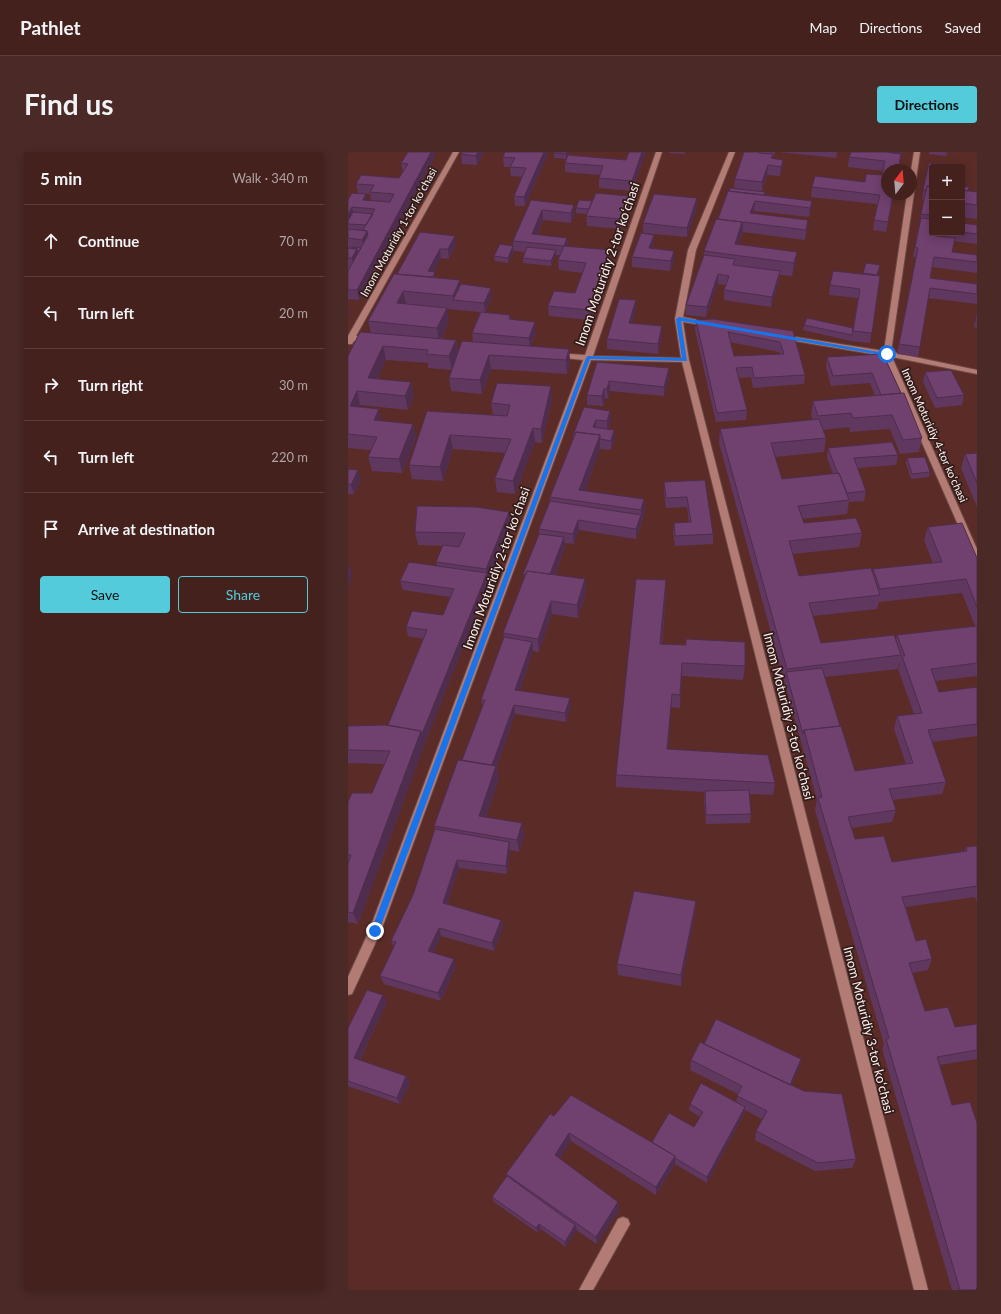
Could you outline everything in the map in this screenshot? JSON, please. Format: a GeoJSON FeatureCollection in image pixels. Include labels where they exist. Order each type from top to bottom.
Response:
{"type":"FeatureCollection","features":[{"type":"Feature","properties":{"kind":"street","name":"Imom Moturidiy 1-tor koʻchasi"},"geometry":{"type":"LineString","coordinates":[[349,340],[456,152]]}},
{"type":"Feature","properties":{"kind":"street","name":"Imom Moturidiy 2-tor koʻchasi"},"geometry":{"type":"LineString","coordinates":[[348,990],[375,931],[588,358],[659,152]]}},
{"type":"Feature","properties":{"kind":"street","name":"Imom Moturidiy 3-tor koʻchasi"},"geometry":{"type":"LineString","coordinates":[[732,152],[692,250],[679,319],[685,360],[921,1290]]}},
{"type":"Feature","properties":{"kind":"street"},"geometry":{"type":"LineString","coordinates":[[887,354],[917,152]]}},
{"type":"Feature","properties":{"kind":"street"},"geometry":{"type":"LineString","coordinates":[[679,319],[717,325]]}},
{"type":"Feature","properties":{"kind":"street"},"geometry":{"type":"LineString","coordinates":[[771,335],[887,354],[977,372]]}},
{"type":"Feature","properties":{"kind":"street"},"geometry":{"type":"LineString","coordinates":[[349,340],[375,340]]}},
{"type":"Feature","properties":{"kind":"street"},"geometry":{"type":"LineString","coordinates":[[549,354],[588,358],[685,360]]}},
{"type":"Feature","properties":{"kind":"street","name":"Imom Moturidiy 4-tor koʻchasi"},"geometry":{"type":"LineString","coordinates":[[887,354],[977,559]]}},
{"type":"Feature","properties":{"kind":"street"},"geometry":{"type":"LineString","coordinates":[[586,1290],[623,1224]]}},
{"type":"Feature","properties":{"kind":"building"},"geometry":{"type":"Polygon","coordinates":[[[408,152],[431,152],[357,290],[348,290],[348,271],[368,235],[367,231],[363,230],[375,209],[352,207],[348,214],[348,200],[352,193],[366,194],[363,200],[390,202],[394,194],[370,192],[374,185],[356,184],[361,175],[399,178],[408,164],[401,163],[408,152]]]}},
{"type":"Feature","properties":{"kind":"building"},"geometry":{"type":"Polygon","coordinates":[[[462,152],[478,152],[476,156],[461,154],[462,152]]]}},
{"type":"Feature","properties":{"kind":"building"},"geometry":{"type":"Polygon","coordinates":[[[505,152],[544,152],[524,197],[514,196],[526,168],[510,167],[515,158],[503,157],[505,152]]]}},
{"type":"Feature","properties":{"kind":"building"},"geometry":{"type":"Polygon","coordinates":[[[554,152],[567,152],[566,154],[554,152]]]}},
{"type":"Feature","properties":{"kind":"building"},"geometry":{"type":"Polygon","coordinates":[[[629,152],[642,152],[632,181],[599,178],[603,166],[565,163],[568,155],[626,160],[629,152]]]}},
{"type":"Feature","properties":{"kind":"building"},"geometry":{"type":"Polygon","coordinates":[[[744,152],[773,154],[771,158],[783,160],[781,167],[768,165],[762,182],[735,179],[744,152]]]}},
{"type":"Feature","properties":{"kind":"building"},"geometry":{"type":"Polygon","coordinates":[[[851,152],[887,152],[901,154],[899,164],[884,164],[885,161],[849,157],[851,152]]]}},
{"type":"Feature","properties":{"kind":"building"},"geometry":{"type":"Polygon","coordinates":[[[929,163],[937,164],[929,164],[929,186],[927,186],[926,190],[923,190],[929,163]]]}},
{"type":"Feature","properties":{"kind":"building"},"geometry":{"type":"Polygon","coordinates":[[[866,174],[881,175],[881,200],[892,200],[888,222],[874,220],[880,195],[812,187],[815,176],[865,182],[866,174]]]}},
{"type":"Feature","properties":{"kind":"building"},"geometry":{"type":"Polygon","coordinates":[[[927,186],[929,186],[929,215],[921,214],[927,186]]]}},
{"type":"Feature","properties":{"kind":"building"},"geometry":{"type":"Polygon","coordinates":[[[965,186],[969,187],[968,191],[965,190],[965,186]]]}},
{"type":"Feature","properties":{"kind":"building"},"geometry":{"type":"Polygon","coordinates":[[[730,188],[765,192],[764,195],[729,191],[730,188]]]}},
{"type":"Feature","properties":{"kind":"building"},"geometry":{"type":"Polygon","coordinates":[[[965,190],[977,192],[977,205],[965,203],[965,190]]]}},
{"type":"Feature","properties":{"kind":"building"},"geometry":{"type":"Polygon","coordinates":[[[728,191],[812,201],[810,208],[755,201],[750,213],[808,220],[806,230],[743,222],[742,226],[742,222],[718,219],[728,191]]]}},
{"type":"Feature","properties":{"kind":"building"},"geometry":{"type":"Polygon","coordinates":[[[596,193],[629,196],[621,219],[586,216],[596,193]]]}},
{"type":"Feature","properties":{"kind":"building"},"geometry":{"type":"Polygon","coordinates":[[[654,194],[697,198],[687,228],[643,223],[654,194]]]}},
{"type":"Feature","properties":{"kind":"building"},"geometry":{"type":"Polygon","coordinates":[[[531,200],[574,205],[571,213],[542,210],[532,234],[567,238],[564,246],[513,241],[531,200]]]}},
{"type":"Feature","properties":{"kind":"building"},"geometry":{"type":"Polygon","coordinates":[[[579,200],[592,201],[589,209],[576,208],[579,200]]]}},
{"type":"Feature","properties":{"kind":"building"},"geometry":{"type":"Polygon","coordinates":[[[353,212],[373,214],[366,225],[348,224],[353,212]]]}},
{"type":"Feature","properties":{"kind":"building"},"geometry":{"type":"Polygon","coordinates":[[[921,218],[929,219],[929,236],[955,238],[952,252],[977,255],[977,262],[934,257],[930,278],[977,284],[977,294],[930,288],[920,347],[899,344],[918,248],[915,247],[921,218]]]}},
{"type":"Feature","properties":{"kind":"building"},"geometry":{"type":"Polygon","coordinates":[[[716,219],[742,222],[735,244],[797,252],[794,263],[704,251],[716,219]]]}},
{"type":"Feature","properties":{"kind":"building"},"geometry":{"type":"Polygon","coordinates":[[[965,223],[977,225],[977,234],[965,232],[965,223]]]}},
{"type":"Feature","properties":{"kind":"building"},"geometry":{"type":"Polygon","coordinates":[[[348,229],[367,231],[362,240],[348,238],[348,229]]]}},
{"type":"Feature","properties":{"kind":"building"},"geometry":{"type":"Polygon","coordinates":[[[420,232],[455,236],[448,249],[440,249],[428,271],[435,272],[433,277],[397,274],[420,232]]]}},
{"type":"Feature","properties":{"kind":"building"},"geometry":{"type":"Polygon","coordinates":[[[641,233],[654,235],[649,248],[674,251],[671,261],[632,257],[641,233]]]}},
{"type":"Feature","properties":{"kind":"building"},"geometry":{"type":"Polygon","coordinates":[[[500,244],[513,246],[508,258],[494,256],[500,244]]]}},
{"type":"Feature","properties":{"kind":"building"},"geometry":{"type":"Polygon","coordinates":[[[564,246],[610,250],[589,310],[548,306],[554,291],[575,293],[586,263],[558,260],[564,246]]]}},
{"type":"Feature","properties":{"kind":"building"},"geometry":{"type":"Polygon","coordinates":[[[352,247],[361,248],[358,253],[357,249],[352,247]]]}},
{"type":"Feature","properties":{"kind":"building"},"geometry":{"type":"Polygon","coordinates":[[[527,247],[556,250],[551,261],[523,258],[527,247]]]}},
{"type":"Feature","properties":{"kind":"building"},"geometry":{"type":"Polygon","coordinates":[[[348,248],[357,249],[352,258],[348,258],[348,248]]]}},
{"type":"Feature","properties":{"kind":"building"},"geometry":{"type":"Polygon","coordinates":[[[704,255],[735,259],[733,265],[780,271],[772,297],[724,290],[729,276],[718,274],[707,307],[686,305],[704,255]]]}},
{"type":"Feature","properties":{"kind":"building"},"geometry":{"type":"Polygon","coordinates":[[[866,263],[880,265],[877,275],[863,273],[866,263]]]}},
{"type":"Feature","properties":{"kind":"building"},"geometry":{"type":"Polygon","coordinates":[[[833,271],[880,276],[872,333],[853,331],[860,289],[830,285],[833,271]]]}},
{"type":"Feature","properties":{"kind":"building"},"geometry":{"type":"Polygon","coordinates":[[[394,274],[460,280],[453,296],[403,291],[397,303],[447,308],[437,328],[368,321],[394,274]]]}},
{"type":"Feature","properties":{"kind":"building"},"geometry":{"type":"Polygon","coordinates":[[[461,284],[491,288],[484,303],[453,300],[461,284]]]}},
{"type":"Feature","properties":{"kind":"building"},"geometry":{"type":"Polygon","coordinates":[[[619,299],[636,300],[629,323],[662,326],[658,344],[607,339],[619,299]]]}},
{"type":"Feature","properties":{"kind":"building"},"geometry":{"type":"Polygon","coordinates":[[[977,310],[977,322],[975,322],[977,310]]]}},
{"type":"Feature","properties":{"kind":"building"},"geometry":{"type":"Polygon","coordinates":[[[481,312],[510,315],[509,319],[535,322],[529,338],[472,333],[481,312]]]}},
{"type":"Feature","properties":{"kind":"building"},"geometry":{"type":"Polygon","coordinates":[[[807,318],[853,328],[852,335],[804,325],[807,318]]]}},
{"type":"Feature","properties":{"kind":"building"},"geometry":{"type":"Polygon","coordinates":[[[713,319],[793,331],[805,375],[754,378],[752,367],[736,368],[747,410],[717,413],[696,320],[713,319]],[[728,332],[734,356],[784,354],[780,342],[728,332]]]}},
{"type":"Feature","properties":{"kind":"building"},"geometry":{"type":"Polygon","coordinates":[[[360,332],[456,340],[449,356],[426,354],[428,350],[383,346],[368,378],[411,382],[405,396],[357,391],[350,406],[379,409],[374,420],[413,424],[399,459],[368,457],[377,437],[348,434],[348,356],[360,332]]]}},
{"type":"Feature","properties":{"kind":"building"},"geometry":{"type":"Polygon","coordinates":[[[462,341],[569,349],[566,360],[489,355],[480,380],[449,378],[462,341]]]}},
{"type":"Feature","properties":{"kind":"building"},"geometry":{"type":"Polygon","coordinates":[[[883,354],[901,393],[881,395],[872,373],[833,376],[827,357],[883,354]]]}},
{"type":"Feature","properties":{"kind":"building"},"geometry":{"type":"Polygon","coordinates":[[[597,362],[669,368],[664,387],[609,381],[607,389],[604,389],[602,396],[587,395],[597,362]]]}},
{"type":"Feature","properties":{"kind":"building"},"geometry":{"type":"Polygon","coordinates":[[[951,370],[964,395],[937,398],[925,372],[951,370]]]}},
{"type":"Feature","properties":{"kind":"building"},"geometry":{"type":"Polygon","coordinates":[[[497,383],[551,386],[541,429],[533,428],[513,481],[495,478],[511,439],[450,435],[440,467],[409,465],[427,411],[507,416],[510,405],[491,403],[497,383]]]}},
{"type":"Feature","properties":{"kind":"building"},"geometry":{"type":"Polygon","coordinates":[[[904,393],[922,438],[903,440],[892,415],[853,418],[851,413],[818,416],[813,401],[904,393]]]}},
{"type":"Feature","properties":{"kind":"building"},"geometry":{"type":"Polygon","coordinates":[[[584,407],[610,411],[607,421],[596,420],[593,427],[614,430],[611,441],[600,439],[600,435],[576,432],[573,435],[584,407]]]}},
{"type":"Feature","properties":{"kind":"building"},"geometry":{"type":"Polygon","coordinates":[[[819,419],[826,438],[771,443],[782,479],[839,473],[849,500],[798,506],[804,523],[856,518],[862,533],[789,541],[799,576],[871,568],[880,595],[809,603],[821,643],[894,635],[901,655],[787,669],[720,429],[819,419]]]}},
{"type":"Feature","properties":{"kind":"building"},"geometry":{"type":"Polygon","coordinates":[[[576,432],[600,435],[579,490],[644,499],[641,510],[550,497],[576,432]]]}},
{"type":"Feature","properties":{"kind":"building"},"geometry":{"type":"Polygon","coordinates":[[[892,442],[898,455],[854,458],[866,491],[847,493],[828,448],[892,442]]]}},
{"type":"Feature","properties":{"kind":"building"},"geometry":{"type":"Polygon","coordinates":[[[977,453],[977,483],[965,454],[977,453]]]}},
{"type":"Feature","properties":{"kind":"building"},"geometry":{"type":"Polygon","coordinates":[[[925,457],[930,472],[912,474],[907,458],[925,457]]]}},
{"type":"Feature","properties":{"kind":"building"},"geometry":{"type":"Polygon","coordinates":[[[348,469],[358,470],[351,485],[348,484],[348,469]]]}},
{"type":"Feature","properties":{"kind":"building"},"geometry":{"type":"Polygon","coordinates":[[[705,480],[713,534],[675,536],[674,523],[691,522],[687,497],[666,498],[664,482],[705,480]]]}},
{"type":"Feature","properties":{"kind":"building"},"geometry":{"type":"Polygon","coordinates":[[[550,501],[641,515],[636,529],[578,520],[573,534],[539,529],[550,501]]]}},
{"type":"Feature","properties":{"kind":"building"},"geometry":{"type":"Polygon","coordinates":[[[417,506],[476,507],[509,512],[486,569],[436,562],[443,545],[459,547],[465,533],[415,532],[417,506]]]}},
{"type":"Feature","properties":{"kind":"building"},"geometry":{"type":"Polygon","coordinates":[[[962,523],[977,558],[977,607],[966,579],[880,589],[873,569],[942,562],[928,527],[962,523]]]}},
{"type":"Feature","properties":{"kind":"building"},"geometry":{"type":"Polygon","coordinates":[[[539,534],[564,537],[550,574],[527,571],[525,575],[523,574],[539,534]]]}},
{"type":"Feature","properties":{"kind":"building"},"geometry":{"type":"Polygon","coordinates":[[[409,562],[487,573],[422,734],[421,731],[388,725],[427,630],[406,627],[412,611],[443,615],[454,589],[400,581],[409,562]]]}},
{"type":"Feature","properties":{"kind":"building"},"geometry":{"type":"Polygon","coordinates":[[[527,571],[585,579],[577,605],[551,601],[538,639],[503,633],[527,571]]]}},
{"type":"Feature","properties":{"kind":"building"},"geometry":{"type":"Polygon","coordinates":[[[636,579],[666,580],[660,644],[686,645],[686,639],[745,642],[745,666],[682,663],[680,695],[672,694],[667,749],[768,755],[775,783],[616,775],[636,579]]]}},
{"type":"Feature","properties":{"kind":"building"},"geometry":{"type":"Polygon","coordinates":[[[977,626],[977,663],[931,669],[939,692],[977,687],[977,724],[928,730],[946,782],[889,789],[896,810],[848,817],[855,839],[884,836],[892,862],[967,851],[966,847],[977,846],[977,886],[902,897],[916,941],[926,939],[932,959],[909,963],[925,1011],[948,1007],[955,1027],[977,1024],[977,1050],[937,1057],[952,1105],[970,1102],[977,1123],[977,1290],[960,1290],[886,1039],[889,1038],[818,798],[822,797],[804,730],[841,726],[855,771],[913,763],[897,716],[922,713],[902,656],[905,656],[897,635],[977,626]]]}},
{"type":"Feature","properties":{"kind":"building"},"geometry":{"type":"Polygon","coordinates":[[[504,637],[532,642],[515,690],[570,698],[565,713],[514,705],[492,765],[462,760],[485,700],[481,700],[504,637]]]}},
{"type":"Feature","properties":{"kind":"building"},"geometry":{"type":"Polygon","coordinates":[[[822,668],[840,726],[804,730],[803,734],[786,672],[822,668]]]}},
{"type":"Feature","properties":{"kind":"building"},"geometry":{"type":"Polygon","coordinates":[[[385,725],[421,731],[353,913],[348,912],[348,864],[351,855],[348,855],[348,802],[352,793],[372,793],[390,751],[348,750],[348,726],[385,725]]]}},
{"type":"Feature","properties":{"kind":"building"},"geometry":{"type":"Polygon","coordinates":[[[458,760],[496,766],[479,816],[522,823],[517,840],[434,826],[458,760]]]}},
{"type":"Feature","properties":{"kind":"building"},"geometry":{"type":"Polygon","coordinates":[[[749,790],[751,814],[706,815],[705,791],[749,790]]]}},
{"type":"Feature","properties":{"kind":"building"},"geometry":{"type":"Polygon","coordinates":[[[435,829],[509,842],[506,866],[457,860],[443,903],[501,920],[492,943],[439,928],[428,951],[454,959],[438,993],[380,976],[396,942],[391,941],[413,895],[435,829]]]}},
{"type":"Feature","properties":{"kind":"building"},"geometry":{"type":"Polygon","coordinates":[[[634,891],[696,901],[681,975],[617,964],[634,891]]]}},
{"type":"Feature","properties":{"kind":"building"},"geometry":{"type":"Polygon","coordinates":[[[367,990],[383,995],[354,1058],[406,1076],[397,1098],[348,1081],[348,1028],[367,990]]]}},
{"type":"Feature","properties":{"kind":"building"},"geometry":{"type":"Polygon","coordinates":[[[716,1019],[801,1059],[790,1085],[704,1044],[716,1019]]]}},
{"type":"Feature","properties":{"kind":"building"},"geometry":{"type":"Polygon","coordinates":[[[700,1042],[804,1091],[842,1094],[856,1159],[818,1163],[756,1131],[767,1111],[737,1096],[742,1086],[691,1060],[700,1042]]]}},
{"type":"Feature","properties":{"kind":"building"},"geometry":{"type":"Polygon","coordinates":[[[701,1083],[745,1107],[707,1177],[652,1142],[669,1113],[694,1127],[703,1112],[690,1104],[701,1083]]]}},
{"type":"Feature","properties":{"kind":"building"},"geometry":{"type":"Polygon","coordinates":[[[571,1095],[675,1156],[656,1187],[569,1133],[555,1155],[618,1202],[596,1237],[506,1174],[550,1114],[554,1116],[571,1095]]]}},
{"type":"Feature","properties":{"kind":"building"},"geometry":{"type":"Polygon","coordinates":[[[507,1176],[575,1225],[565,1242],[539,1224],[536,1228],[492,1197],[507,1176]]]}},
{"type":"Feature","properties":{"kind":"route"},"geometry":{"type":"LineString","coordinates":[[375,931],[588,358],[685,360],[679,319],[887,354]]}}]}
